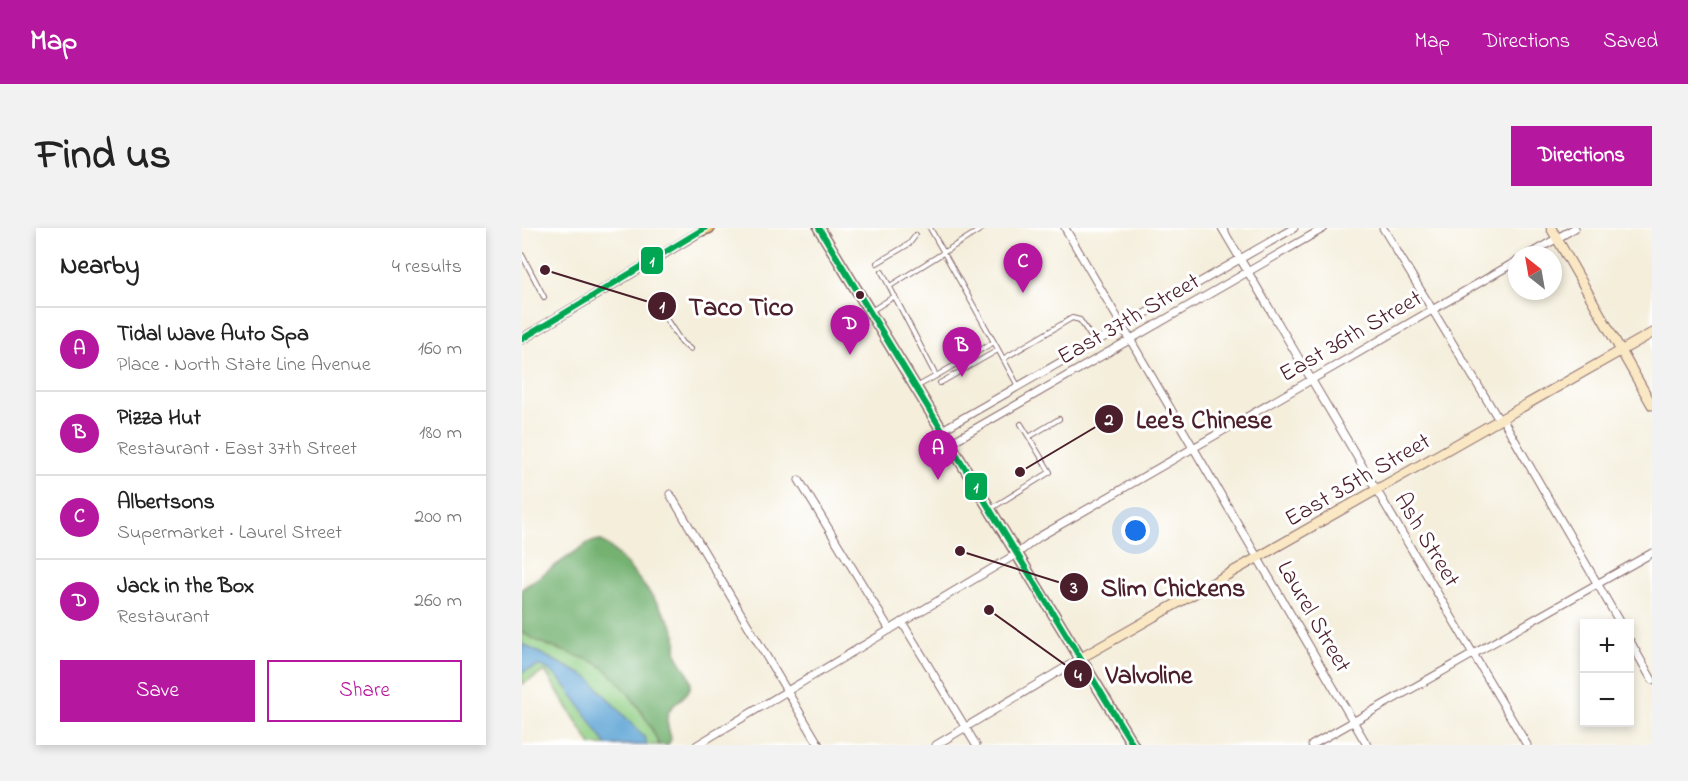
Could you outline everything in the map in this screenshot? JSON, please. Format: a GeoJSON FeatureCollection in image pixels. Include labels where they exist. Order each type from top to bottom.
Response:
{"type":"FeatureCollection","features":[{"type":"Feature","properties":{"kind":"main road"},"geometry":{"type":"LineString","coordinates":[[819,229],[952,442],[1133,745]]}},
{"type":"Feature","properties":{"kind":"street"},"geometry":{"type":"LineString","coordinates":[[522,339],[705,228]]}},
{"type":"Feature","properties":{"kind":"street","name":"Laurel Street"},"geometry":{"type":"LineString","coordinates":[[1065,228],[1367,745]]}},
{"type":"Feature","properties":{"kind":"street","name":"Ash Street"},"geometry":{"type":"LineString","coordinates":[[1222,228],[1527,745]]}},
{"type":"Feature","properties":{"kind":"street","name":"East 37th Street"},"geometry":{"type":"LineString","coordinates":[[944,429],[1294,228]]}},
{"type":"Feature","properties":{"kind":"street","name":"East 37th Street"},"geometry":{"type":"LineString","coordinates":[[952,442],[1324,228]]}},
{"type":"Feature","properties":{"kind":"street"},"geometry":{"type":"LineString","coordinates":[[1383,228],[1432,311],[1501,419],[1617,619]]}},
{"type":"Feature","properties":{"kind":"street"},"geometry":{"type":"LineString","coordinates":[[1551,228],[1652,405]]}},
{"type":"Feature","properties":{"kind":"street"},"geometry":{"type":"LineString","coordinates":[[1543,246],[1575,228]]}},
{"type":"Feature","properties":{"kind":"street","name":"East 36th Street"},"geometry":{"type":"LineString","coordinates":[[697,745],[1018,554],[1039,537],[1508,266]]}},
{"type":"Feature","properties":{"kind":"street","name":"East 35th Street"},"geometry":{"type":"LineString","coordinates":[[1081,658],[1652,333]]}},
{"type":"Feature","properties":{"kind":"street"},"geometry":{"type":"LineString","coordinates":[[799,480],[890,630]]}},
{"type":"Feature","properties":{"kind":"street"},"geometry":{"type":"LineString","coordinates":[[670,494],[819,745]]}},
{"type":"Feature","properties":{"kind":"street"},"geometry":{"type":"LineString","coordinates":[[1312,745],[1652,553]]}},
{"type":"Feature","properties":{"kind":"street"},"geometry":{"type":"LineString","coordinates":[[902,622],[975,745]]}},
{"type":"Feature","properties":{"kind":"street"},"geometry":{"type":"LineString","coordinates":[[1634,649],[1652,680]]}},
{"type":"Feature","properties":{"kind":"street"},"geometry":{"type":"LineString","coordinates":[[936,745],[1081,658]]}},
{"type":"Feature","properties":{"kind":"lane"},"geometry":{"type":"LineString","coordinates":[[930,228],[1018,386]]}},
{"type":"Feature","properties":{"kind":"lane"},"geometry":{"type":"LineString","coordinates":[[890,286],[984,228]]}},
{"type":"Feature","properties":{"kind":"lane"},"geometry":{"type":"LineString","coordinates":[[877,263],[909,244],[916,235]]}},
{"type":"Feature","properties":{"kind":"lane"},"geometry":{"type":"LineString","coordinates":[[522,255],[544,297]]}},
{"type":"Feature","properties":{"kind":"lane"},"geometry":{"type":"LineString","coordinates":[[882,272],[936,376]]}},
{"type":"Feature","properties":{"kind":"lane"},"geometry":{"type":"LineString","coordinates":[[871,311],[895,296]]}},
{"type":"Feature","properties":{"kind":"lane"},"geometry":{"type":"LineString","coordinates":[[659,308],[682,343],[690,350]]}},
{"type":"Feature","properties":{"kind":"lane"},"geometry":{"type":"LineString","coordinates":[[1003,359],[1072,318],[1080,320],[1095,343]]}},
{"type":"Feature","properties":{"kind":"lane"},"geometry":{"type":"LineString","coordinates":[[917,387],[994,342]]}},
{"type":"Feature","properties":{"kind":"lane"},"geometry":{"type":"LineString","coordinates":[[940,383],[998,350]]}},
{"type":"Feature","properties":{"kind":"lane"},"geometry":{"type":"LineString","coordinates":[[1029,437],[1059,419]]}},
{"type":"Feature","properties":{"kind":"lane"},"geometry":{"type":"LineString","coordinates":[[992,509],[1050,472],[1021,424]]}},
{"type":"Feature","properties":{"kind":"green space"},"geometry":{"type":"Polygon","coordinates":[[[599,540],[616,554],[640,581],[663,611],[675,632],[677,655],[691,684],[690,689],[671,708],[667,717],[671,739],[668,745],[659,745],[649,724],[632,699],[603,667],[539,642],[522,632],[522,589],[588,543],[599,540]]]}},
{"type":"Feature","properties":{"kind":"green space"},"geometry":{"type":"Polygon","coordinates":[[[522,632],[539,642],[594,662],[604,668],[632,699],[659,745],[591,745],[545,671],[522,684],[522,632]]]}},
{"type":"Feature","properties":{"kind":"water"},"geometry":{"type":"Polygon","coordinates":[[[522,644],[589,678],[645,738],[647,745],[607,745],[557,676],[539,666],[522,672],[522,644]]]}},
{"type":"Feature","properties":{"kind":"transit line","name":"1"},"geometry":{"type":"LineString","coordinates":[[522,339],[705,228]]}},
{"type":"Feature","properties":{"kind":"transit line","name":"1"},"geometry":{"type":"LineString","coordinates":[[819,228],[1133,745]]}},
{"type":"Feature","properties":{"kind":"place","name":"Taco Tico"},"geometry":{"type":"Point","coordinates":[545,270]}},
{"type":"Feature","properties":{"kind":"place","name":"Albertsons"},"geometry":{"type":"Point","coordinates":[1023,293]}},
{"type":"Feature","properties":{"kind":"place","name":"Jack in the Box"},"geometry":{"type":"Point","coordinates":[850,355]}},
{"type":"Feature","properties":{"kind":"place","name":"Pizza Hut"},"geometry":{"type":"Point","coordinates":[962,377]}},
{"type":"Feature","properties":{"kind":"place","name":"Lee's Chinese"},"geometry":{"type":"Point","coordinates":[1020,472]}},
{"type":"Feature","properties":{"kind":"place","name":"Tidal Wave Auto Spa"},"geometry":{"type":"Point","coordinates":[938,480]}},
{"type":"Feature","properties":{"kind":"place","name":"Slim Chickens"},"geometry":{"type":"Point","coordinates":[960,551]}},
{"type":"Feature","properties":{"kind":"place","name":"Valvoline"},"geometry":{"type":"Point","coordinates":[989,610]}}]}
